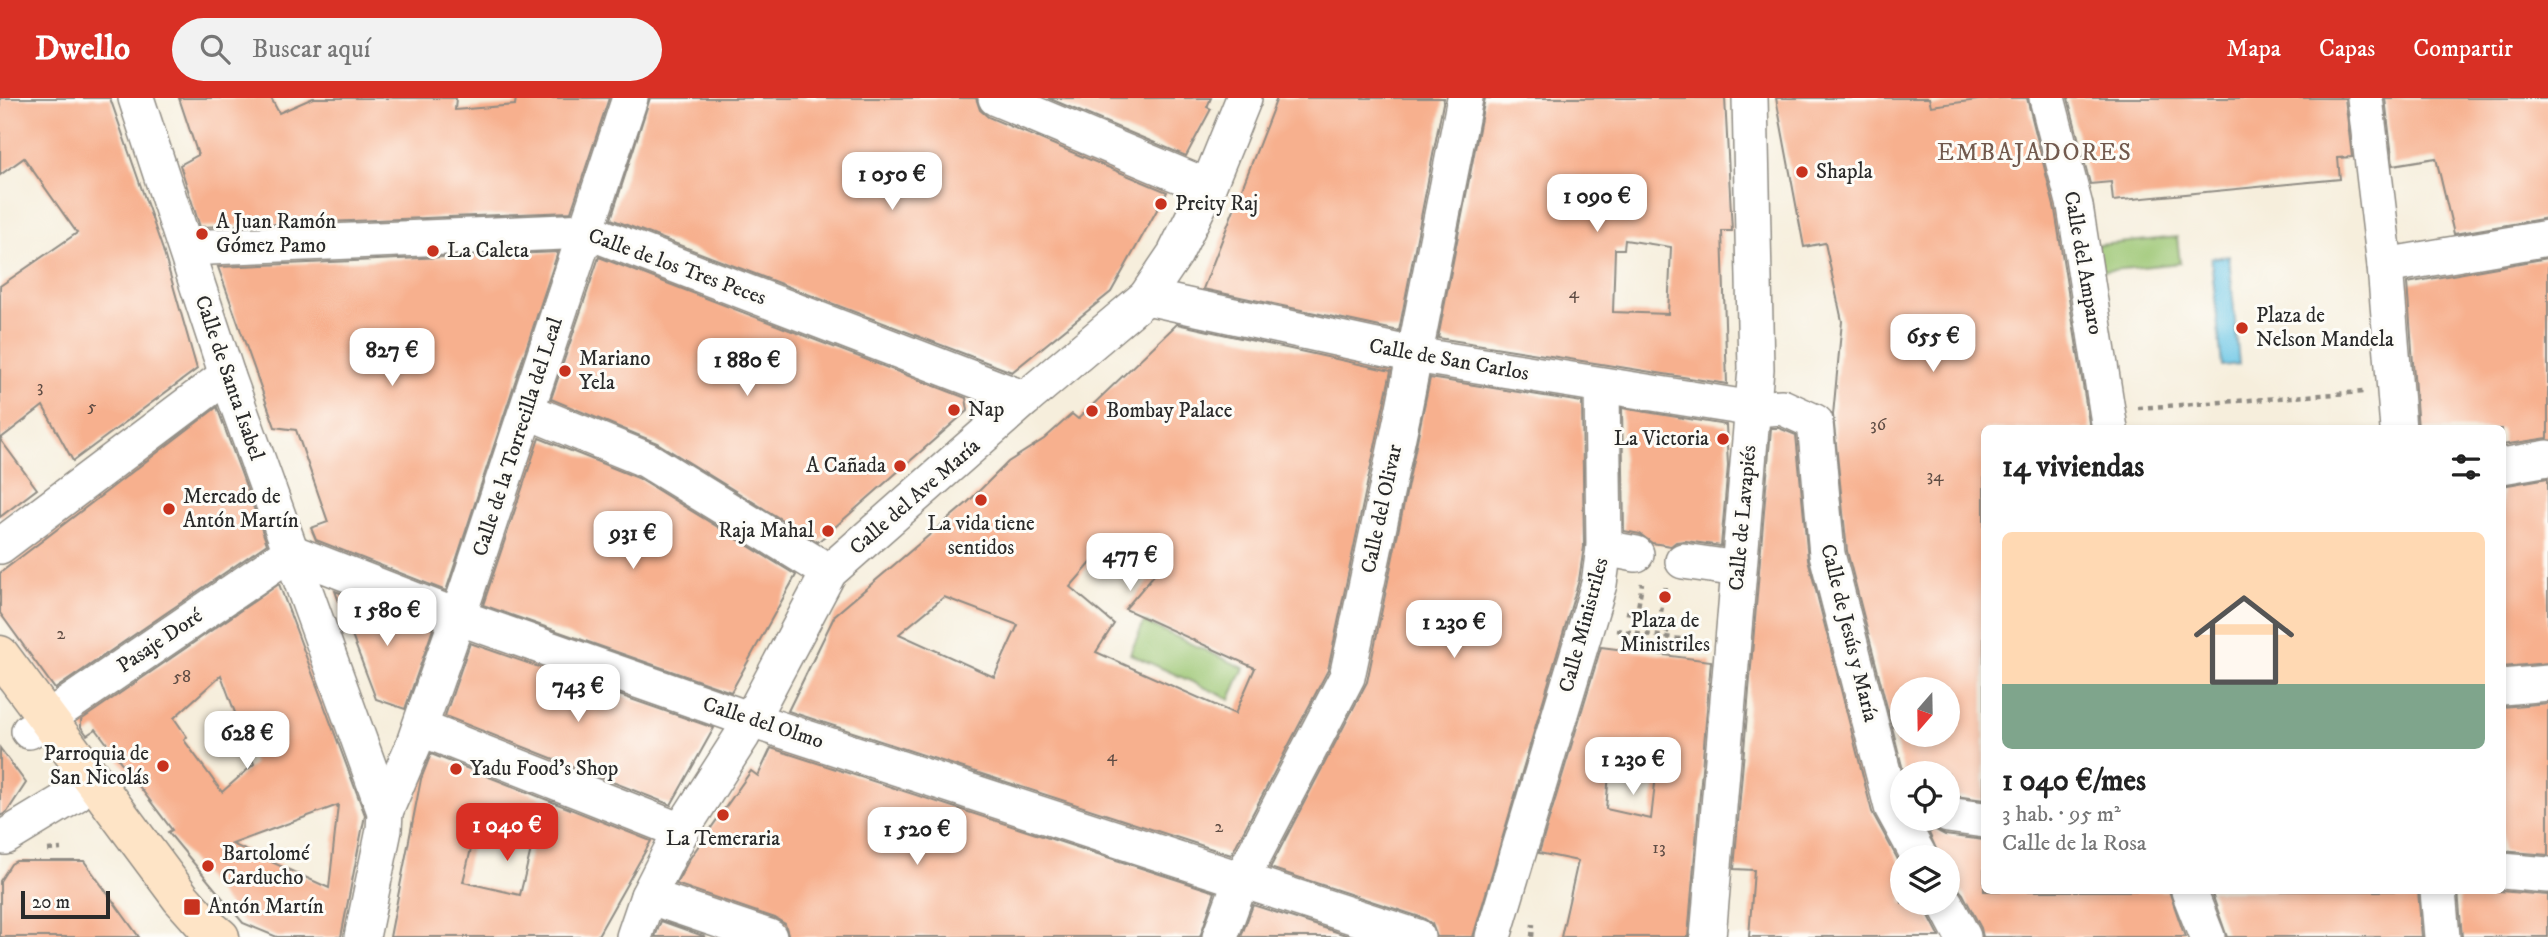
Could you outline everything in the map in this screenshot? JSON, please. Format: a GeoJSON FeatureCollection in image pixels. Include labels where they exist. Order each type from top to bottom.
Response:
{"type":"FeatureCollection","features":[{"type":"Feature","properties":{"kind":"street","name":"Calle de Santa Isabel"},"geometry":{"type":"LineString","coordinates":[[136,98],[227,375],[385,813],[384,830],[362,937]]}},
{"type":"Feature","properties":{"kind":"street","name":"Calle de la Torrecilla del Leal"},"geometry":{"type":"LineString","coordinates":[[385,813],[420,728],[630,98]]}},
{"type":"Feature","properties":{"kind":"street","name":"Calle del Ave María"},"geometry":{"type":"LineString","coordinates":[[635,937],[648,896],[681,831],[751,720],[829,572],[1025,399],[1146,297],[1175,254],[1208,187],[1244,98]]}},
{"type":"Feature","properties":{"kind":"street","name":"Calle del Olivar"},"geometry":{"type":"LineString","coordinates":[[1220,937],[1241,880],[1347,677],[1465,98]]}},
{"type":"Feature","properties":{"kind":"street","name":"Calle de Lavapiés"},"geometry":{"type":"LineString","coordinates":[[1708,937],[1754,409],[1756,369],[1750,98]]}},
{"type":"Feature","properties":{"kind":"street","name":"Calle del Amparo"},"geometry":{"type":"LineString","coordinates":[[2047,98],[2075,206],[2109,419]]}},
{"type":"Feature","properties":{"kind":"street"},"geometry":{"type":"LineString","coordinates":[[2365,98],[2385,266],[2398,425]]}},
{"type":"Feature","properties":{"kind":"street"},"geometry":{"type":"LineString","coordinates":[[1001,99],[1208,187]]}},
{"type":"Feature","properties":{"kind":"street","name":"Calle de los Tres Peces"},"geometry":{"type":"LineString","coordinates":[[186,248],[587,231],[1025,399]]}},
{"type":"Feature","properties":{"kind":"street"},"geometry":{"type":"LineString","coordinates":[[2385,266],[2548,238]]}},
{"type":"Feature","properties":{"kind":"street","name":"Calle de San Carlos"},"geometry":{"type":"LineString","coordinates":[[1146,297],[1414,355],[1754,409]]}},
{"type":"Feature","properties":{"kind":"street"},"geometry":{"type":"LineString","coordinates":[[0,546],[227,375]]}},
{"type":"Feature","properties":{"kind":"street","name":"Calle Ministriles"},"geometry":{"type":"LineString","coordinates":[[1493,937],[1598,584],[1628,560],[1602,386]]}},
{"type":"Feature","properties":{"kind":"street","name":"Calle de Jesús y María"},"geometry":{"type":"LineString","coordinates":[[1754,409],[1782,407],[1815,422],[1826,554],[1890,783]]}},
{"type":"Feature","properties":{"kind":"street"},"geometry":{"type":"LineString","coordinates":[[527,411],[647,460],[829,572]]}},
{"type":"Feature","properties":{"kind":"street"},"geometry":{"type":"LineString","coordinates":[[2506,465],[2548,458]]}},
{"type":"Feature","properties":{"kind":"street","name":"Calle del Olmo"},"geometry":{"type":"LineString","coordinates":[[290,552],[458,617],[751,720],[1417,937]]}},
{"type":"Feature","properties":{"kind":"street","name":"Pasaje Doré"},"geometry":{"type":"LineString","coordinates":[[38,725],[290,552]]}},
{"type":"Feature","properties":{"kind":"street"},"geometry":{"type":"LineString","coordinates":[[1674,572],[1738,569]]}},
{"type":"Feature","properties":{"kind":"street"},"geometry":{"type":"LineString","coordinates":[[0,655],[76,794],[204,935]]}},
{"type":"Feature","properties":{"kind":"street"},"geometry":{"type":"LineString","coordinates":[[2506,687],[2548,683]]}},
{"type":"Feature","properties":{"kind":"street"},"geometry":{"type":"LineString","coordinates":[[0,692],[38,725],[181,898],[204,935]]}},
{"type":"Feature","properties":{"kind":"street"},"geometry":{"type":"LineString","coordinates":[[420,728],[681,831]]}},
{"type":"Feature","properties":{"kind":"street"},"geometry":{"type":"LineString","coordinates":[[2,838],[76,794]]}},
{"type":"Feature","properties":{"kind":"street"},"geometry":{"type":"LineString","coordinates":[[1960,817],[1981,820]]}},
{"type":"Feature","properties":{"kind":"street"},"geometry":{"type":"LineString","coordinates":[[2506,871],[2548,875]]}},
{"type":"Feature","properties":{"kind":"street"},"geometry":{"type":"LineString","coordinates":[[2190,894],[2207,937]]}},
{"type":"Feature","properties":{"kind":"street"},"geometry":{"type":"LineString","coordinates":[[2438,894],[2442,937]]}},
{"type":"Feature","properties":{"kind":"street"},"geometry":{"type":"LineString","coordinates":[[648,896],[769,937]]}},
{"type":"Feature","properties":{"kind":"street"},"geometry":{"type":"LineString","coordinates":[[1951,915],[1963,937]]}},
{"type":"Feature","properties":{"kind":"path"},"geometry":{"type":"LineString","coordinates":[[2109,419],[2395,390]]}},
{"type":"Feature","properties":{"kind":"path"},"geometry":{"type":"LineString","coordinates":[[1626,612],[1637,614],[1628,560]]}},
{"type":"Feature","properties":{"kind":"path"},"geometry":{"type":"LineString","coordinates":[[1623,631],[1666,637],[1668,626],[1658,625],[1674,572]]}},
{"type":"Feature","properties":{"kind":"green space"},"geometry":{"type":"Polygon","coordinates":[[[2177,237],[2180,263],[2094,272],[2091,246],[2177,237]]]}},
{"type":"Feature","properties":{"kind":"green space"},"geometry":{"type":"Polygon","coordinates":[[[1144,622],[1244,668],[1230,699],[1130,654],[1144,622]]]}},
{"type":"Feature","properties":{"kind":"water"},"geometry":{"type":"Polygon","coordinates":[[[2229,256],[2239,364],[2222,366],[2211,258],[2229,256]]]}},
{"type":"Feature","properties":{"kind":"building"},"geometry":{"type":"Polygon","coordinates":[[[0,98],[110,98],[163,250],[197,369],[73,461],[43,406],[0,439],[0,286],[77,233],[24,158],[0,175],[0,98]]]}},
{"type":"Feature","properties":{"kind":"building"},"geometry":{"type":"Polygon","coordinates":[[[179,98],[271,98],[279,113],[313,98],[456,98],[455,110],[515,105],[516,98],[609,98],[571,212],[200,227],[180,165],[198,155],[179,98]]]}},
{"type":"Feature","properties":{"kind":"building"},"geometry":{"type":"Polygon","coordinates":[[[650,98],[976,98],[980,110],[988,117],[1167,192],[1111,292],[1012,372],[611,219],[650,98]]]}},
{"type":"Feature","properties":{"kind":"building"},"geometry":{"type":"Polygon","coordinates":[[[1048,98],[1211,98],[1207,107],[1211,109],[1186,156],[1048,98]]]}},
{"type":"Feature","properties":{"kind":"building"},"geometry":{"type":"Polygon","coordinates":[[[1277,98],[1444,98],[1399,331],[1203,289],[1277,98]]]}},
{"type":"Feature","properties":{"kind":"building"},"geometry":{"type":"Polygon","coordinates":[[[1485,98],[1725,98],[1732,231],[1722,231],[1727,384],[1438,338],[1485,98]],[[1625,240],[1624,249],[1615,249],[1613,312],[1668,314],[1671,247],[1625,240]]]}},
{"type":"Feature","properties":{"kind":"building"},"geometry":{"type":"Polygon","coordinates":[[[1776,98],[1929,98],[1931,106],[1994,98],[2027,98],[2055,210],[2089,425],[1981,425],[1981,800],[1960,797],[1960,761],[1901,761],[1897,747],[1960,747],[1960,677],[1890,677],[1890,719],[1847,551],[1833,415],[1842,321],[1825,243],[1804,247],[1776,98]]]}},
{"type":"Feature","properties":{"kind":"building"},"geometry":{"type":"Polygon","coordinates":[[[2068,98],[2345,98],[2352,157],[2338,158],[2340,179],[2113,201],[2111,182],[2090,184],[2068,98]]]}},
{"type":"Feature","properties":{"kind":"building"},"geometry":{"type":"Polygon","coordinates":[[[2385,98],[2548,98],[2548,218],[2454,234],[2436,158],[2393,165],[2385,98]]]}},
{"type":"Feature","properties":{"kind":"building"},"geometry":{"type":"Polygon","coordinates":[[[558,252],[446,591],[316,540],[311,528],[328,522],[296,430],[275,427],[218,267],[558,252]]]}},
{"type":"Feature","properties":{"kind":"building"},"geometry":{"type":"Polygon","coordinates":[[[599,257],[966,398],[968,410],[818,542],[657,443],[551,399],[599,257]]]}},
{"type":"Feature","properties":{"kind":"building"},"geometry":{"type":"Polygon","coordinates":[[[2548,258],[2548,438],[2506,444],[2506,425],[2418,425],[2407,283],[2548,258]]]}},
{"type":"Feature","properties":{"kind":"building"},"geometry":{"type":"Polygon","coordinates":[[[1177,324],[1391,371],[1328,670],[1231,855],[788,711],[835,615],[967,503],[1008,462],[1044,439],[1072,414],[1078,419],[1177,324]],[[1110,541],[1070,587],[1114,624],[1096,652],[1235,714],[1255,668],[1125,609],[1154,575],[1110,541]],[[944,597],[899,634],[994,677],[1018,625],[944,597]]]}},
{"type":"Feature","properties":{"kind":"building"},"geometry":{"type":"Polygon","coordinates":[[[1430,378],[1582,402],[1584,547],[1579,580],[1473,937],[1437,937],[1432,924],[1423,918],[1270,868],[1367,682],[1430,378]]]}},
{"type":"Feature","properties":{"kind":"building","name":"Mercado de Antón Martín"},"geometry":{"type":"Polygon","coordinates":[[[217,407],[267,544],[55,689],[0,613],[0,573],[217,407]]]}},
{"type":"Feature","properties":{"kind":"building"},"geometry":{"type":"Polygon","coordinates":[[[1622,408],[1726,425],[1728,466],[1721,546],[1686,541],[1676,542],[1671,546],[1652,543],[1640,534],[1624,531],[1622,408]]]}},
{"type":"Feature","properties":{"kind":"building"},"geometry":{"type":"Polygon","coordinates":[[[1771,428],[1779,428],[1796,435],[1808,559],[1872,812],[1890,845],[1890,915],[1929,915],[1940,937],[1749,937],[1754,870],[1734,869],[1771,428]]]}},
{"type":"Feature","properties":{"kind":"building"},"geometry":{"type":"Polygon","coordinates":[[[539,438],[638,478],[796,575],[731,692],[483,605],[539,438]]]}},
{"type":"Feature","properties":{"kind":"building"},"geometry":{"type":"Polygon","coordinates":[[[0,439],[37,489],[0,517],[0,439]]]}},
{"type":"Feature","properties":{"kind":"building"},"geometry":{"type":"Polygon","coordinates":[[[2548,478],[2548,663],[2506,667],[2506,485],[2548,478]]]}},
{"type":"Feature","properties":{"kind":"building"},"geometry":{"type":"Polygon","coordinates":[[[279,584],[365,815],[341,937],[277,937],[243,923],[168,832],[172,830],[96,729],[87,735],[81,727],[81,720],[279,584]],[[221,675],[174,718],[187,737],[184,740],[222,792],[254,764],[221,675]],[[338,805],[232,844],[329,888],[338,805]]]}},
{"type":"Feature","properties":{"kind":"building"},"geometry":{"type":"Polygon","coordinates":[[[335,591],[433,629],[405,709],[376,699],[335,591]]]}},
{"type":"Feature","properties":{"kind":"building"},"geometry":{"type":"Polygon","coordinates":[[[470,643],[714,728],[671,805],[445,716],[470,643]]]}},
{"type":"Feature","properties":{"kind":"building"},"geometry":{"type":"Polygon","coordinates":[[[1601,647],[1711,661],[1688,937],[1561,937],[1578,861],[1539,853],[1601,647]],[[1610,761],[1606,809],[1651,819],[1657,766],[1610,761]]]}},
{"type":"Feature","properties":{"kind":"building"},"geometry":{"type":"Polygon","coordinates":[[[2548,703],[2548,855],[2506,851],[2506,707],[2548,703]]]}},
{"type":"Feature","properties":{"kind":"building"},"geometry":{"type":"Polygon","coordinates":[[[0,748],[26,783],[7,812],[0,816],[0,748]]]}},
{"type":"Feature","properties":{"kind":"building"},"geometry":{"type":"Polygon","coordinates":[[[771,748],[1215,892],[1200,937],[789,937],[785,924],[775,918],[676,884],[690,858],[751,771],[758,776],[771,748]]]}},
{"type":"Feature","properties":{"kind":"building"},"geometry":{"type":"Polygon","coordinates":[[[431,754],[651,841],[597,937],[390,937],[421,779],[431,754]],[[476,828],[463,882],[520,895],[533,841],[476,828]]]}},
{"type":"Feature","properties":{"kind":"building"},"geometry":{"type":"Polygon","coordinates":[[[1932,831],[1981,840],[1981,894],[2170,894],[2185,937],[1983,937],[1981,928],[1960,891],[1960,845],[1934,845],[1929,833],[1932,831]]]}},
{"type":"Feature","properties":{"kind":"building"},"geometry":{"type":"Polygon","coordinates":[[[16,861],[84,861],[139,937],[0,937],[0,881],[16,861]]]}},
{"type":"Feature","properties":{"kind":"building"},"geometry":{"type":"Polygon","coordinates":[[[2506,892],[2548,895],[2548,937],[2462,937],[2458,894],[2506,894],[2506,892]]]}},
{"type":"Feature","properties":{"kind":"building"},"geometry":{"type":"Polygon","coordinates":[[[2212,894],[2418,894],[2422,937],[2227,937],[2212,894]]]}},
{"type":"Feature","properties":{"kind":"building"},"geometry":{"type":"Polygon","coordinates":[[[1253,905],[1352,937],[1241,937],[1253,905]]]}},
{"type":"Feature","properties":{"kind":"building"},"geometry":{"type":"Polygon","coordinates":[[[661,921],[706,937],[655,937],[661,921]]]}},
{"type":"Feature","properties":{"kind":"place","name":"Shapla"},"geometry":{"type":"Point","coordinates":[1802,172]}},
{"type":"Feature","properties":{"kind":"place","name":"Preity Raj"},"geometry":{"type":"Point","coordinates":[1161,204]}},
{"type":"Feature","properties":{"kind":"place","name":"A Juan Ramón Gómez Pamo"},"geometry":{"type":"Point","coordinates":[202,234]}},
{"type":"Feature","properties":{"kind":"place","name":"La Caleta"},"geometry":{"type":"Point","coordinates":[433,251]}},
{"type":"Feature","properties":{"kind":"place","name":"Plaza de Nelson Mandela"},"geometry":{"type":"Point","coordinates":[2242,328]}},
{"type":"Feature","properties":{"kind":"place","name":"Mariano Yela"},"geometry":{"type":"Point","coordinates":[565,371]}},
{"type":"Feature","properties":{"kind":"place","name":"Nap"},"geometry":{"type":"Point","coordinates":[954,410]}},
{"type":"Feature","properties":{"kind":"place","name":"Bombay Palace"},"geometry":{"type":"Point","coordinates":[1092,411]}},
{"type":"Feature","properties":{"kind":"place","name":"La Victoria"},"geometry":{"type":"Point","coordinates":[1723,439]}},
{"type":"Feature","properties":{"kind":"place","name":"A Cañada"},"geometry":{"type":"Point","coordinates":[900,466]}},
{"type":"Feature","properties":{"kind":"place","name":"La vida tiene sentidos"},"geometry":{"type":"Point","coordinates":[981,500]}},
{"type":"Feature","properties":{"kind":"place","name":"Mercado de Antón Martín"},"geometry":{"type":"Point","coordinates":[169,509]}},
{"type":"Feature","properties":{"kind":"place","name":"Raja Mahal"},"geometry":{"type":"Point","coordinates":[828,531]}},
{"type":"Feature","properties":{"kind":"place","name":"Plaza de Ministriles"},"geometry":{"type":"Point","coordinates":[1665,597]}},
{"type":"Feature","properties":{"kind":"place","name":"Parroquia de San Nicolás"},"geometry":{"type":"Point","coordinates":[163,766]}},
{"type":"Feature","properties":{"kind":"place","name":"Yadu Food's Shop"},"geometry":{"type":"Point","coordinates":[456,769]}},
{"type":"Feature","properties":{"kind":"place","name":"La Temeraria"},"geometry":{"type":"Point","coordinates":[723,815]}},
{"type":"Feature","properties":{"kind":"place","name":"Bartolomé Carducho"},"geometry":{"type":"Point","coordinates":[208,866]}},
{"type":"Feature","properties":{"kind":"place","name":"Antón Martín"},"geometry":{"type":"Point","coordinates":[192,907]}},
{"type":"Feature","properties":{"kind":"district","name":"EMBAJADORES"},"geometry":{"type":"Point","coordinates":[2035,153]}}]}
